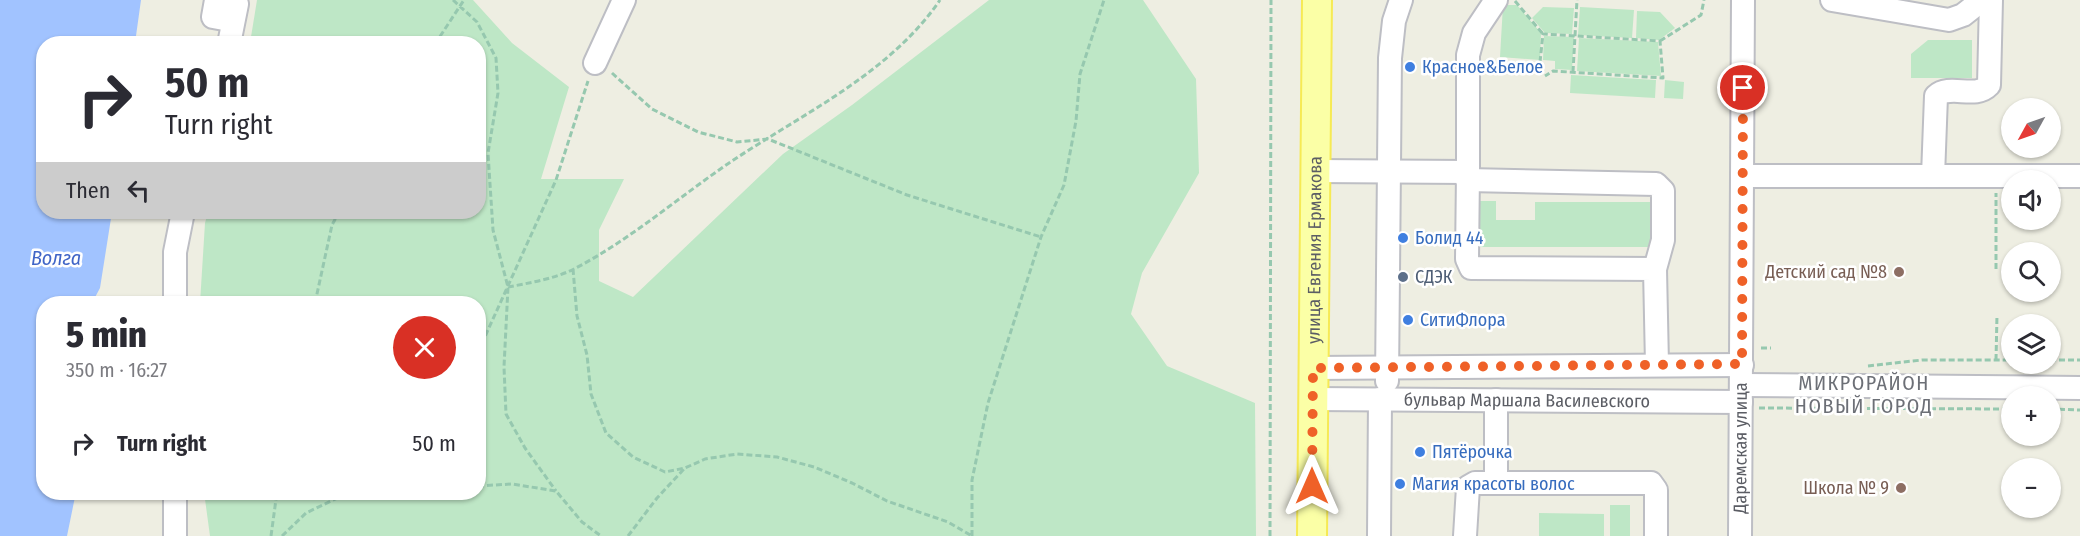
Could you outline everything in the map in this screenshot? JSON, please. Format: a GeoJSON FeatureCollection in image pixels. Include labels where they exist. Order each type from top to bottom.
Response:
{"type":"FeatureCollection","features":[{"type":"Feature","properties":{"kind":"main road","name":"улица Евгения Ермакова"},"geometry":{"type":"LineString","coordinates":[[1312,536],[1317,0]]}},
{"type":"Feature","properties":{"kind":"street"},"geometry":{"type":"LineString","coordinates":[[216,0],[213,16],[224,19],[228,0]]}},
{"type":"Feature","properties":{"kind":"street"},"geometry":{"type":"LineString","coordinates":[[230,36],[237,0]]}},
{"type":"Feature","properties":{"kind":"street"},"geometry":{"type":"LineString","coordinates":[[595,63],[624,0]]}},
{"type":"Feature","properties":{"kind":"street"},"geometry":{"type":"LineString","coordinates":[[1379,536],[1383,399],[1387,367],[1390,58],[1394,21],[1401,0]]}},
{"type":"Feature","properties":{"kind":"street","name":"Даремская улица"},"geometry":{"type":"LineString","coordinates":[[1740,536],[1744,390],[1743,0]]}},
{"type":"Feature","properties":{"kind":"street"},"geometry":{"type":"LineString","coordinates":[[1832,0],[1949,20],[1963,15],[1982,0]]}},
{"type":"Feature","properties":{"kind":"street"},"geometry":{"type":"LineString","coordinates":[[1933,176],[1936,96],[1944,92],[1980,91],[1989,85],[1991,0]]}},
{"type":"Feature","properties":{"kind":"street"},"geometry":{"type":"LineString","coordinates":[[1484,4],[1468,55],[1467,259],[1471,268],[1655,269]]}},
{"type":"Feature","properties":{"kind":"street"},"geometry":{"type":"LineString","coordinates":[[1315,171],[1389,172],[1656,184],[1663,191],[1663,240],[1655,269],[1657,365]]}},
{"type":"Feature","properties":{"kind":"street"},"geometry":{"type":"LineString","coordinates":[[1742,176],[2080,176]]}},
{"type":"Feature","properties":{"kind":"street"},"geometry":{"type":"LineString","coordinates":[[175,296],[175,252],[182,219]]}},
{"type":"Feature","properties":{"kind":"street","name":"бульвар Маршала Василевского"},"geometry":{"type":"LineString","coordinates":[[1313,368],[1657,365],[1744,390]]}},
{"type":"Feature","properties":{"kind":"street","name":"бульвар Маршала Василевского"},"geometry":{"type":"LineString","coordinates":[[1313,399],[1496,400],[1744,390],[2080,388]]}},
{"type":"Feature","properties":{"kind":"street"},"geometry":{"type":"LineString","coordinates":[[1496,400],[1496,483]]}},
{"type":"Feature","properties":{"kind":"street"},"geometry":{"type":"LineString","coordinates":[[1465,536],[1465,495],[1468,487],[1475,483],[1651,483],[1656,490],[1656,536]]}},
{"type":"Feature","properties":{"kind":"street"},"geometry":{"type":"LineString","coordinates":[[175,500],[175,536]]}},
{"type":"Feature","properties":{"kind":"path"},"geometry":{"type":"LineString","coordinates":[[453,0],[477,22],[484,36]]}},
{"type":"Feature","properties":{"kind":"path"},"geometry":{"type":"LineString","coordinates":[[440,36],[464,0]]}},
{"type":"Feature","properties":{"kind":"path"},"geometry":{"type":"LineString","coordinates":[[508,287],[573,269],[846,88],[893,53],[931,14],[940,0]]}},
{"type":"Feature","properties":{"kind":"path"},"geometry":{"type":"LineString","coordinates":[[972,536],[972,480],[988,403],[1041,237],[1064,185],[1076,121],[1080,74],[1104,0]]}},
{"type":"Feature","properties":{"kind":"path"},"geometry":{"type":"LineString","coordinates":[[1270,536],[1271,0]]}},
{"type":"Feature","properties":{"kind":"path"},"geometry":{"type":"LineString","coordinates":[[1514,0],[1543,34],[1660,41],[1701,15],[1704,0]]}},
{"type":"Feature","properties":{"kind":"path"},"geometry":{"type":"LineString","coordinates":[[1573,72],[1577,0]]}},
{"type":"Feature","properties":{"kind":"path"},"geometry":{"type":"LineString","coordinates":[[1539,71],[1543,34]]}},
{"type":"Feature","properties":{"kind":"path"},"geometry":{"type":"LineString","coordinates":[[486,39],[496,58],[498,93],[488,153],[493,230],[508,287],[504,367],[506,414],[525,448],[556,491],[582,522],[601,536]]}},
{"type":"Feature","properties":{"kind":"path"},"geometry":{"type":"LineString","coordinates":[[1545,76],[1553,71],[1663,78],[1660,41]]}},
{"type":"Feature","properties":{"kind":"path"},"geometry":{"type":"LineString","coordinates":[[486,335],[556,180],[595,63],[617,76],[652,109],[698,132],[737,142],[768,139],[907,195],[1041,237]]}},
{"type":"Feature","properties":{"kind":"path"},"geometry":{"type":"LineString","coordinates":[[1996,176],[1996,269]]}},
{"type":"Feature","properties":{"kind":"path"},"geometry":{"type":"LineString","coordinates":[[317,296],[335,219]]}},
{"type":"Feature","properties":{"kind":"path"},"geometry":{"type":"LineString","coordinates":[[573,269],[577,316],[587,355],[591,394],[606,433],[633,457],[665,472],[685,468],[705,459],[737,454],[777,457],[833,475],[887,501],[948,522],[972,536]]}},
{"type":"Feature","properties":{"kind":"path"},"geometry":{"type":"LineString","coordinates":[[1996,315],[1996,360]]}},
{"type":"Feature","properties":{"kind":"path"},"geometry":{"type":"LineString","coordinates":[[1864,366],[1922,360],[2001,360]]}},
{"type":"Feature","properties":{"kind":"path"},"geometry":{"type":"LineString","coordinates":[[2061,360],[2080,360]]}},
{"type":"Feature","properties":{"kind":"path"},"geometry":{"type":"LineString","coordinates":[[1744,390],[1770,407],[2001,409]]}},
{"type":"Feature","properties":{"kind":"path"},"geometry":{"type":"LineString","coordinates":[[2061,409],[2080,410]]}},
{"type":"Feature","properties":{"kind":"path"},"geometry":{"type":"LineString","coordinates":[[628,536],[657,498],[685,468]]}},
{"type":"Feature","properties":{"kind":"path"},"geometry":{"type":"LineString","coordinates":[[486,486],[512,484],[556,491]]}},
{"type":"Feature","properties":{"kind":"path"},"geometry":{"type":"LineString","coordinates":[[271,536],[276,500]]}},
{"type":"Feature","properties":{"kind":"path"},"geometry":{"type":"LineString","coordinates":[[282,536],[306,513],[333,500]]}},
{"type":"Feature","properties":{"kind":"path"},"geometry":{"type":"LineString","coordinates":[[589,536],[592,529]]}},
{"type":"Feature","properties":{"kind":"green space"},"geometry":{"type":"Polygon","coordinates":[[[257,0],[473,0],[512,43],[569,87],[541,179],[624,179],[599,230],[599,281],[633,297],[783,154],[852,105],[989,0],[1143,0],[1196,79],[1199,173],[1142,273],[1131,314],[1167,366],[1255,403],[1256,536],[210,536],[205,500],[486,500],[486,296],[200,296],[206,219],[486,219],[486,36],[251,36],[257,0]]]}},
{"type":"Feature","properties":{"kind":"green space"},"geometry":{"type":"Polygon","coordinates":[[[1503,5],[1517,5],[1541,33],[1540,60],[1500,57],[1503,5]]]}},
{"type":"Feature","properties":{"kind":"green space"},"geometry":{"type":"Polygon","coordinates":[[[1543,7],[1574,8],[1572,34],[1545,33],[1532,18],[1543,7]]]}},
{"type":"Feature","properties":{"kind":"green space"},"geometry":{"type":"Polygon","coordinates":[[[1580,7],[1634,10],[1632,38],[1578,35],[1580,7]]]}},
{"type":"Feature","properties":{"kind":"green space"},"geometry":{"type":"Polygon","coordinates":[[[1637,11],[1660,12],[1675,28],[1659,40],[1636,38],[1637,11]]]}},
{"type":"Feature","properties":{"kind":"green space"},"geometry":{"type":"Polygon","coordinates":[[[1544,36],[1574,37],[1572,70],[1555,69],[1555,61],[1543,60],[1544,36]]]}},
{"type":"Feature","properties":{"kind":"green space"},"geometry":{"type":"Polygon","coordinates":[[[1579,38],[1658,42],[1661,76],[1577,71],[1579,38]]]}},
{"type":"Feature","properties":{"kind":"green space"},"geometry":{"type":"Polygon","coordinates":[[[1928,40],[1972,40],[1972,78],[1911,78],[1911,54],[1928,40]]]}},
{"type":"Feature","properties":{"kind":"green space"},"geometry":{"type":"Polygon","coordinates":[[[1571,75],[1656,80],[1655,98],[1570,93],[1571,75]]]}},
{"type":"Feature","properties":{"kind":"green space"},"geometry":{"type":"Polygon","coordinates":[[[1665,80],[1684,82],[1683,99],[1664,98],[1665,80]]]}},
{"type":"Feature","properties":{"kind":"green space"},"geometry":{"type":"Polygon","coordinates":[[[1473,201],[1496,201],[1496,220],[1535,220],[1535,202],[1653,202],[1653,247],[1473,247],[1473,201]]]}},
{"type":"Feature","properties":{"kind":"green space"},"geometry":{"type":"Polygon","coordinates":[[[1610,505],[1630,505],[1630,536],[1610,536],[1610,505]]]}},
{"type":"Feature","properties":{"kind":"green space"},"geometry":{"type":"Polygon","coordinates":[[[1539,513],[1604,514],[1604,536],[1539,536],[1539,513]]]}},
{"type":"Feature","properties":{"kind":"water","name":"Волга"},"geometry":{"type":"Polygon","coordinates":[[[0,0],[141,0],[136,36],[36,36],[36,219],[111,219],[100,288],[96,296],[36,296],[36,500],[74,500],[67,536],[0,536],[0,0]]]}},
{"type":"Feature","properties":{"kind":"place","name":"Красное&Белое"},"geometry":{"type":"Point","coordinates":[1410,67]}},
{"type":"Feature","properties":{"kind":"place","name":"Болид 44"},"geometry":{"type":"Point","coordinates":[1403,238]}},
{"type":"Feature","properties":{"kind":"place","name":"Детский сад №8"},"geometry":{"type":"Point","coordinates":[1899,272]}},
{"type":"Feature","properties":{"kind":"place","name":"СДЭК"},"geometry":{"type":"Point","coordinates":[1403,277]}},
{"type":"Feature","properties":{"kind":"place","name":"СитиФлора"},"geometry":{"type":"Point","coordinates":[1408,320]}},
{"type":"Feature","properties":{"kind":"place","name":"Пятёрочка"},"geometry":{"type":"Point","coordinates":[1420,452]}},
{"type":"Feature","properties":{"kind":"place","name":"Магия красоты волос"},"geometry":{"type":"Point","coordinates":[1400,484]}},
{"type":"Feature","properties":{"kind":"place","name":"Школа № 9"},"geometry":{"type":"Point","coordinates":[1901,488]}},
{"type":"Feature","properties":{"kind":"district","name":"МИКРОРАЙОН НОВЫЙ ГОРОД"},"geometry":{"type":"Point","coordinates":[1864,394]}},
{"type":"Feature","properties":{"kind":"route"},"geometry":{"type":"LineString","coordinates":[[1312,486],[1313,368],[1742,364],[1743,88]]}}]}
